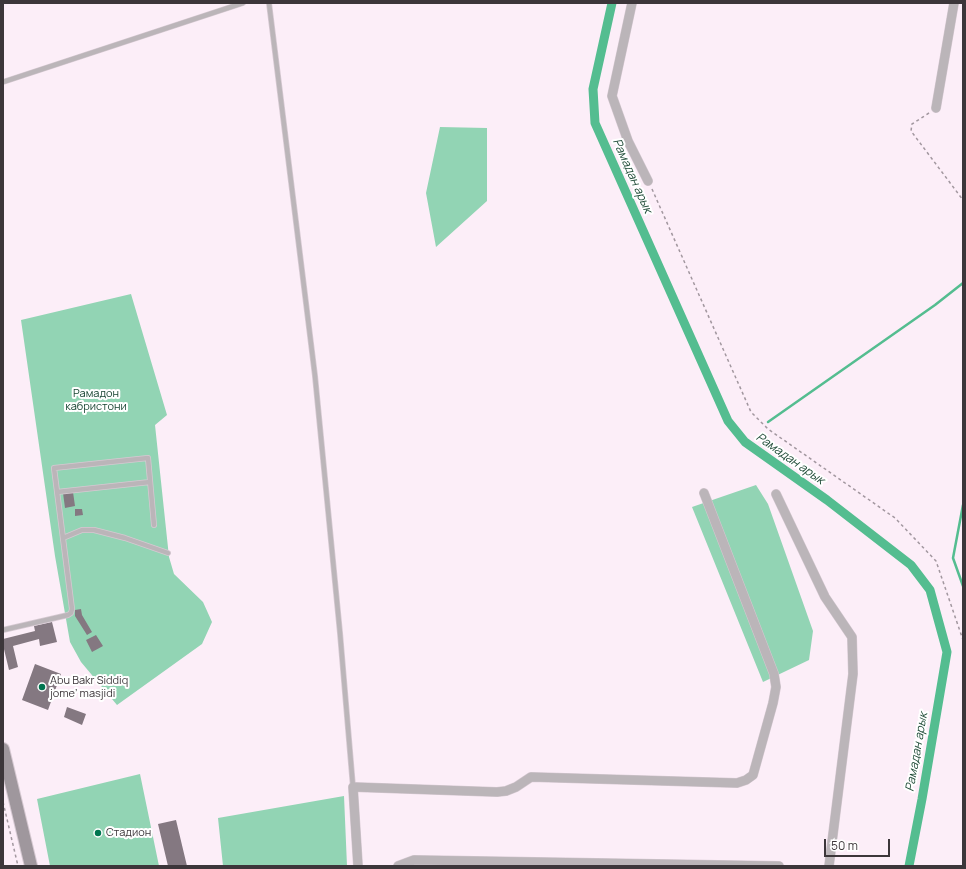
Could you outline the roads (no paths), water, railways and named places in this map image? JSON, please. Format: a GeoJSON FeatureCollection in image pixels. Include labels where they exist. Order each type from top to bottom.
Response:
{"type":"FeatureCollection","features":[{"type":"Feature","properties":{"kind":"main road"},"geometry":{"type":"LineString","coordinates":[[3,752],[31,866]]}},
{"type":"Feature","properties":{"kind":"street"},"geometry":{"type":"LineString","coordinates":[[632,3],[612,96],[628,141],[648,181]]}},
{"type":"Feature","properties":{"kind":"street"},"geometry":{"type":"LineString","coordinates":[[936,108],[954,3]]}},
{"type":"Feature","properties":{"kind":"street"},"geometry":{"type":"LineString","coordinates":[[358,866],[353,786],[497,792],[506,791],[516,787],[531,777],[737,783],[750,778],[753,775],[773,703],[776,687],[774,674],[704,493]]}},
{"type":"Feature","properties":{"kind":"street"},"geometry":{"type":"LineString","coordinates":[[776,494],[824,597],[852,637],[853,674],[829,866]]}},
{"type":"Feature","properties":{"kind":"street"},"geometry":{"type":"LineString","coordinates":[[398,866],[414,860],[779,866]]}},
{"type":"Feature","properties":{"kind":"lane"},"geometry":{"type":"LineString","coordinates":[[3,82],[243,3]]}},
{"type":"Feature","properties":{"kind":"lane"},"geometry":{"type":"LineString","coordinates":[[269,3],[315,376],[353,786]]}},
{"type":"Feature","properties":{"kind":"lane"},"geometry":{"type":"LineString","coordinates":[[3,630],[68,616],[71,613],[72,609],[54,468],[148,458],[154,525]]}},
{"type":"Feature","properties":{"kind":"lane"},"geometry":{"type":"LineString","coordinates":[[57,492],[150,482]]}},
{"type":"Feature","properties":{"kind":"lane"},"geometry":{"type":"LineString","coordinates":[[63,538],[82,530],[94,530],[125,538],[168,553]]}},
{"type":"Feature","properties":{"kind":"waterway","name":"Рамадан арык"},"geometry":{"type":"LineString","coordinates":[[612,3],[593,89],[595,123],[728,421],[745,442],[827,500],[911,565],[930,590],[947,652],[909,866]]}},
{"type":"Feature","properties":{"kind":"waterway"},"geometry":{"type":"LineString","coordinates":[[768,422],[935,305],[963,283]]}},
{"type":"Feature","properties":{"kind":"waterway"},"geometry":{"type":"LineString","coordinates":[[963,505],[953,558],[963,586]]}},
{"type":"Feature","properties":{"kind":"place","name":"Abu Bakr Siddiq jome’ masjidi"},"geometry":{"type":"Point","coordinates":[42,687]}},
{"type":"Feature","properties":{"kind":"place","name":"Стадион"},"geometry":{"type":"Point","coordinates":[98,833]}},
{"type":"Feature","properties":{"kind":"park label","name":"Рамадон кабристони"},"geometry":{"type":"Point","coordinates":[96,400]}}]}
